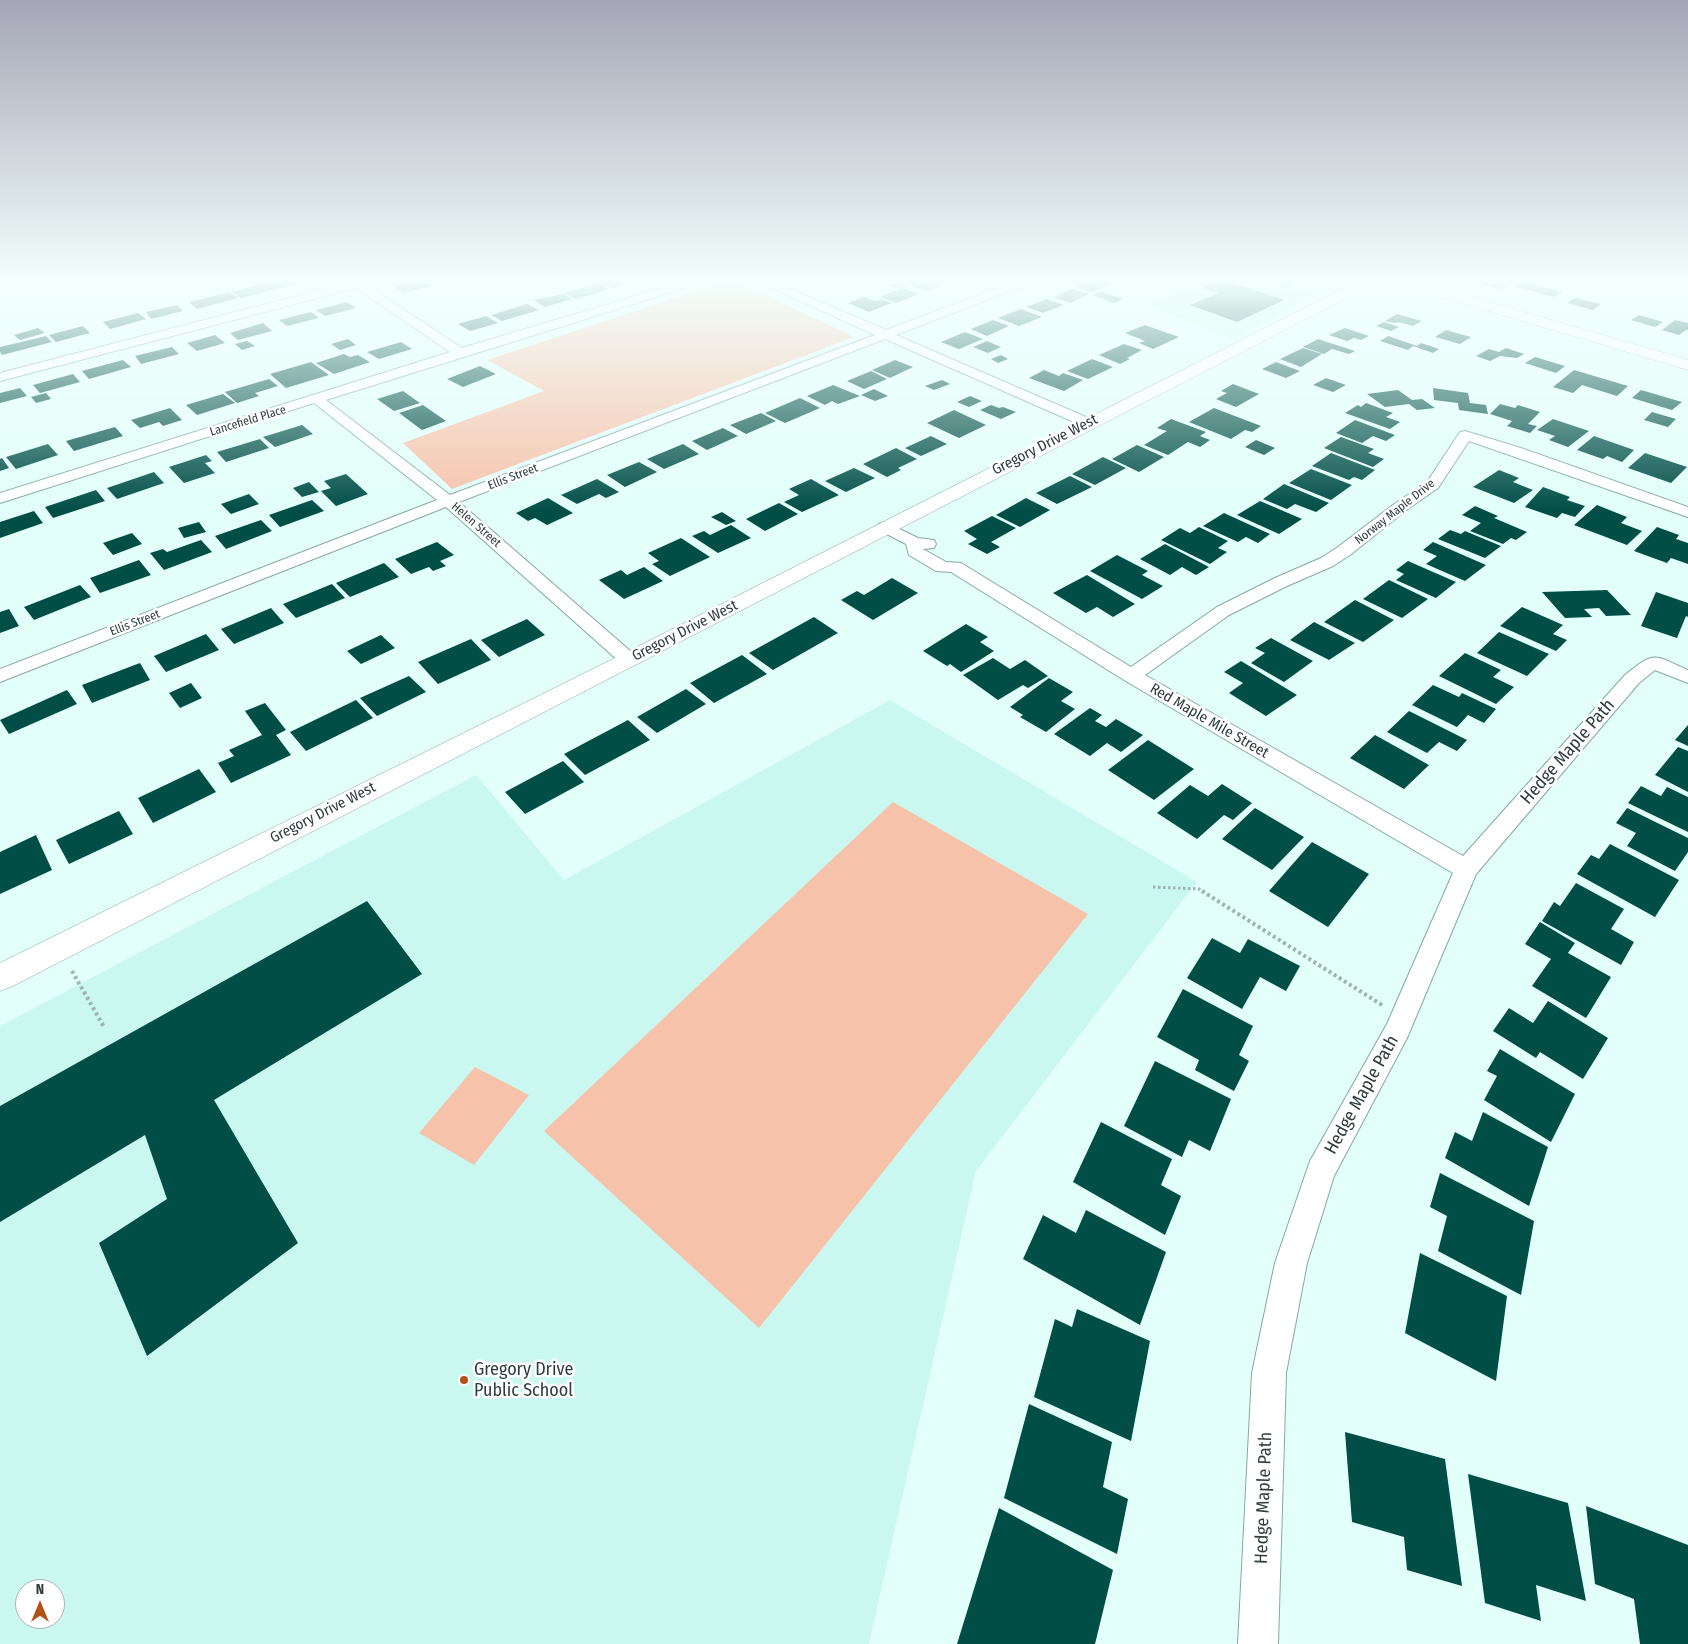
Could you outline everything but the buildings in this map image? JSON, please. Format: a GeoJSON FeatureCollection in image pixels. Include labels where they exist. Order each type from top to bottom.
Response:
{"type":"FeatureCollection","features":[{"type":"Feature","properties":{"kind":"street"},"geometry":{"type":"LineString","coordinates":[[0,377],[74,358]]}},
{"type":"Feature","properties":{"kind":"street","name":"Lancefield Place"},"geometry":{"type":"LineString","coordinates":[[0,498],[445,358]]}},
{"type":"Feature","properties":{"kind":"street","name":"Ellis Street"},"geometry":{"type":"LineString","coordinates":[[0,676],[448,501],[825,358]]}},
{"type":"Feature","properties":{"kind":"street"},"geometry":{"type":"LineString","coordinates":[[941,358],[1088,423]]}},
{"type":"Feature","properties":{"kind":"street","name":"Gregory Drive West"},"geometry":{"type":"LineString","coordinates":[[0,978],[629,660],[1217,358]]}},
{"type":"Feature","properties":{"kind":"street"},"geometry":{"type":"LineString","coordinates":[[1663,358],[1688,365]]}},
{"type":"Feature","properties":{"kind":"street","name":"Helen Street"},"geometry":{"type":"LineString","coordinates":[[317,399],[448,501],[629,660]]}},
{"type":"Feature","properties":{"kind":"street","name":"Norway Maple Drive"},"geometry":{"type":"LineString","coordinates":[[1131,676],[1223,611],[1281,582],[1327,562],[1344,552],[1399,508],[1433,485],[1464,435],[1516,451],[1688,512]]}},
{"type":"Feature","properties":{"kind":"street","name":"Red Maple Mile Street"},"geometry":{"type":"LineString","coordinates":[[885,527],[914,542],[915,551],[942,567],[955,567],[1131,676],[1466,869]]}},
{"type":"Feature","properties":{"kind":"street","name":"Hedge Maple Path"},"geometry":{"type":"LineString","coordinates":[[1258,1644],[1269,1373],[1291,1263],[1321,1171],[1403,1019],[1466,869],[1632,679],[1653,662],[1688,676]]}},
{"type":"Feature","properties":{"kind":"path"},"geometry":{"type":"LineString","coordinates":[[1154,887],[1199,889],[1403,1019]]}},
{"type":"Feature","properties":{"kind":"path"},"geometry":{"type":"LineString","coordinates":[[61,946],[72,972],[104,1026]]}},
{"type":"Feature","properties":{"kind":"shaded area"},"geometry":{"type":"Polygon","coordinates":[[[494,358],[799,358],[452,489],[403,443],[544,391],[487,360],[494,358]]]}},
{"type":"Feature","properties":{"kind":"shaded area","name":"Gregory Drive Public School"},"geometry":{"type":"Polygon","coordinates":[[[890,700],[1197,882],[976,1171],[869,1644],[0,1644],[0,1026],[476,775],[564,880],[890,700]]]}},
{"type":"Feature","properties":{"kind":"shaded area"},"geometry":{"type":"Polygon","coordinates":[[[893,802],[1088,914],[759,1328],[544,1131],[893,802]]]}},
{"type":"Feature","properties":{"kind":"shaded area"},"geometry":{"type":"Polygon","coordinates":[[[475,1067],[529,1095],[474,1165],[419,1133],[475,1067]]]}},
{"type":"Feature","properties":{"kind":"place","name":"Gregory Drive Public School"},"geometry":{"type":"Point","coordinates":[464,1380]}}]}
